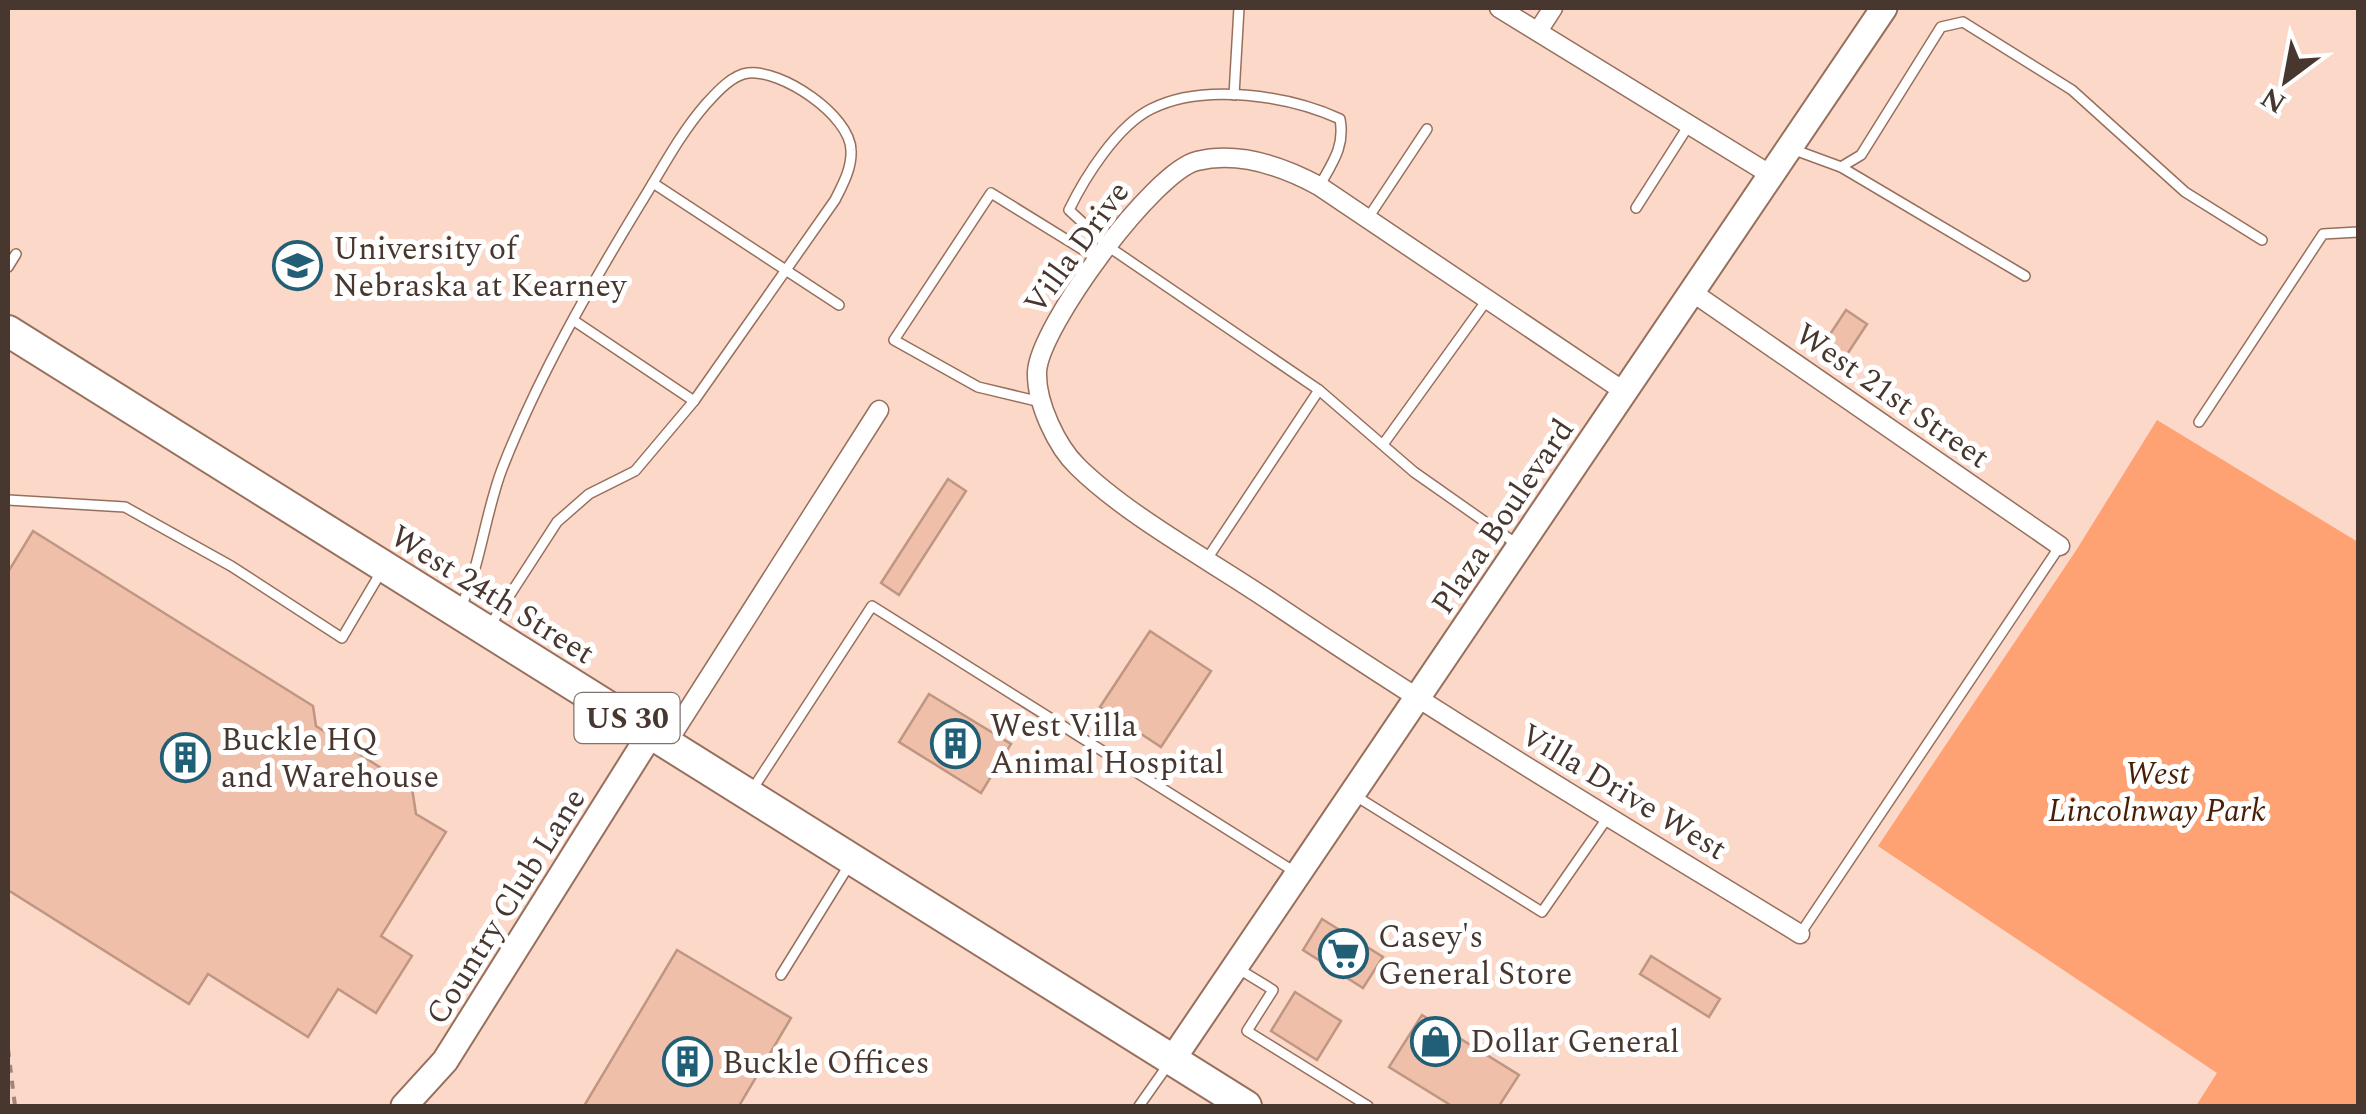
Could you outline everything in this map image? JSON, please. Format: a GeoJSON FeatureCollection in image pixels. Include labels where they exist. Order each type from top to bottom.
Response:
{"type":"FeatureCollection","features":[{"type":"Feature","properties":{"kind":"main road","name":"West 24th Street"},"geometry":{"type":"LineString","coordinates":[[8,330],[1246,1106]]}},
{"type":"Feature","properties":{"kind":"street"},"geometry":{"type":"LineString","coordinates":[[1499,8],[1771,175]]}},
{"type":"Feature","properties":{"kind":"street"},"geometry":{"type":"LineString","coordinates":[[1538,32],[1553,8]]}},
{"type":"Feature","properties":{"kind":"street","name":"Plaza Boulevard"},"geometry":{"type":"LineString","coordinates":[[1172,1060],[1884,8]]}},
{"type":"Feature","properties":{"kind":"street","name":"Villa Drive"},"geometry":{"type":"LineString","coordinates":[[1416,700],[1079,468],[1057,442],[1037,373],[1048,335],[1104,253],[1166,176],[1194,161],[1228,157],[1285,167],[1319,186],[1625,392]]}},
{"type":"Feature","properties":{"kind":"street","name":"West 21st Street"},"geometry":{"type":"LineString","coordinates":[[1692,292],[2060,546]]}},
{"type":"Feature","properties":{"kind":"street"},"geometry":{"type":"LineString","coordinates":[[659,738],[879,410]]}},
{"type":"Feature","properties":{"kind":"street","name":"Villa Drive West"},"geometry":{"type":"LineString","coordinates":[[1416,700],[1800,934]]}},
{"type":"Feature","properties":{"kind":"street","name":"Country Club Lane"},"geometry":{"type":"LineString","coordinates":[[404,1106],[446,1061],[659,738]]}},
{"type":"Feature","properties":{"kind":"lane"},"geometry":{"type":"LineString","coordinates":[[1234,95],[1240,8]]}},
{"type":"Feature","properties":{"kind":"lane"},"geometry":{"type":"LineString","coordinates":[[1840,167],[1861,155],[1940,27],[1963,22],[2072,90],[2185,192],[2262,240]]}},
{"type":"Feature","properties":{"kind":"lane"},"geometry":{"type":"LineString","coordinates":[[458,614],[474,579],[486,517],[502,468],[574,320],[690,124],[723,86],[744,73],[763,73],[793,85],[839,122],[852,147],[848,174],[835,200],[694,402],[635,471],[573,505],[486,631]]}},
{"type":"Feature","properties":{"kind":"lane"},"geometry":{"type":"LineString","coordinates":[[1104,253],[1069,210],[1090,166],[1151,109],[1218,94],[1301,102],[1340,119],[1344,137],[1319,186]]}},
{"type":"Feature","properties":{"kind":"lane"},"geometry":{"type":"LineString","coordinates":[[1636,208],[1689,125]]}},
{"type":"Feature","properties":{"kind":"lane"},"geometry":{"type":"LineString","coordinates":[[1367,220],[1427,129]]}},
{"type":"Feature","properties":{"kind":"lane"},"geometry":{"type":"LineString","coordinates":[[1789,148],[1840,167],[2025,276]]}},
{"type":"Feature","properties":{"kind":"lane"},"geometry":{"type":"LineString","coordinates":[[654,183],[838,305]]}},
{"type":"Feature","properties":{"kind":"lane"},"geometry":{"type":"LineString","coordinates":[[1044,402],[978,386],[894,340],[992,192],[1104,253],[1319,390],[1414,472],[1520,547]]}},
{"type":"Feature","properties":{"kind":"lane"},"geometry":{"type":"LineString","coordinates":[[2200,422],[2323,234],[2358,232]]}},
{"type":"Feature","properties":{"kind":"lane"},"geometry":{"type":"LineString","coordinates":[[8,266],[16,254]]}},
{"type":"Feature","properties":{"kind":"lane"},"geometry":{"type":"LineString","coordinates":[[1384,443],[1486,300]]}},
{"type":"Feature","properties":{"kind":"lane"},"geometry":{"type":"LineString","coordinates":[[574,320],[694,402]]}},
{"type":"Feature","properties":{"kind":"lane"},"geometry":{"type":"LineString","coordinates":[[1207,559],[1319,390]]}},
{"type":"Feature","properties":{"kind":"lane"},"geometry":{"type":"LineString","coordinates":[[8,500],[125,507],[231,566],[342,638],[384,568]]}},
{"type":"Feature","properties":{"kind":"lane"},"geometry":{"type":"LineString","coordinates":[[1800,934],[2060,546]]}},
{"type":"Feature","properties":{"kind":"lane"},"geometry":{"type":"LineString","coordinates":[[749,794],[872,606],[1298,873]]}},
{"type":"Feature","properties":{"kind":"lane"},"geometry":{"type":"LineString","coordinates":[[1352,794],[1542,912],[1608,817]]}},
{"type":"Feature","properties":{"kind":"lane"},"geometry":{"type":"LineString","coordinates":[[781,975],[852,860]]}},
{"type":"Feature","properties":{"kind":"lane"},"geometry":{"type":"LineString","coordinates":[[1235,967],[1273,990],[1247,1031],[1368,1106]]}},
{"type":"Feature","properties":{"kind":"lane"},"geometry":{"type":"LineString","coordinates":[[1139,1106],[1172,1060]]}},
{"type":"Feature","properties":{"kind":"path"},"geometry":{"type":"LineString","coordinates":[[8,1049],[15,1106]]}},
{"type":"Feature","properties":{"kind":"green space","name":"West Lincolnway Park"},"geometry":{"type":"Polygon","coordinates":[[[2157,420],[2358,542],[2358,1106],[2196,1106],[2217,1073],[1878,846],[2077,549],[2157,420]]]}},
{"type":"Feature","properties":{"kind":"building"},"geometry":{"type":"Polygon","coordinates":[[[1846,310],[1867,324],[1844,359],[1823,345],[1846,310]]]}},
{"type":"Feature","properties":{"kind":"building"},"geometry":{"type":"Polygon","coordinates":[[[948,479],[966,491],[899,595],[881,583],[948,479]]]}},
{"type":"Feature","properties":{"kind":"building","name":"Buckle HQ and Warehouse"},"geometry":{"type":"Polygon","coordinates":[[[33,531],[313,706],[316,726],[412,788],[416,814],[446,832],[381,936],[412,956],[376,1013],[338,989],[308,1037],[208,974],[189,1004],[8,890],[8,572],[33,531]]]}},
{"type":"Feature","properties":{"kind":"building"},"geometry":{"type":"Polygon","coordinates":[[[1150,631],[1211,671],[1161,747],[1100,707],[1150,631]]]}},
{"type":"Feature","properties":{"kind":"building","name":"West Villa Animal Hospital"},"geometry":{"type":"Polygon","coordinates":[[[929,694],[1011,744],[981,793],[899,742],[929,694]]]}},
{"type":"Feature","properties":{"kind":"building"},"geometry":{"type":"Polygon","coordinates":[[[1322,919],[1383,957],[1363,988],[1303,950],[1322,919]]]}},
{"type":"Feature","properties":{"kind":"building","name":"Buckle Offices"},"geometry":{"type":"Polygon","coordinates":[[[677,950],[791,1018],[739,1106],[584,1106],[677,950]]]}},
{"type":"Feature","properties":{"kind":"building"},"geometry":{"type":"Polygon","coordinates":[[[1651,956],[1720,999],[1709,1017],[1640,974],[1651,956]]]}},
{"type":"Feature","properties":{"kind":"building"},"geometry":{"type":"Polygon","coordinates":[[[1295,992],[1341,1021],[1317,1060],[1271,1031],[1295,992]]]}},
{"type":"Feature","properties":{"kind":"building","name":"Dollar General"},"geometry":{"type":"Polygon","coordinates":[[[1422,1015],[1519,1075],[1499,1106],[1452,1106],[1389,1067],[1422,1015]]]}},
{"type":"Feature","properties":{"kind":"place","name":"University of Nebraska at Kearney"},"geometry":{"type":"Point","coordinates":[298,266]}},
{"type":"Feature","properties":{"kind":"place","name":"West Villa Animal Hospital"},"geometry":{"type":"Point","coordinates":[955,743]}},
{"type":"Feature","properties":{"kind":"place","name":"Buckle HQ and Warehouse"},"geometry":{"type":"Point","coordinates":[186,757]}},
{"type":"Feature","properties":{"kind":"place","name":"Casey's General Store"},"geometry":{"type":"Point","coordinates":[1343,954]}},
{"type":"Feature","properties":{"kind":"place","name":"Dollar General"},"geometry":{"type":"Point","coordinates":[1435,1041]}},
{"type":"Feature","properties":{"kind":"place","name":"Buckle Offices"},"geometry":{"type":"Point","coordinates":[687,1062]}}]}
